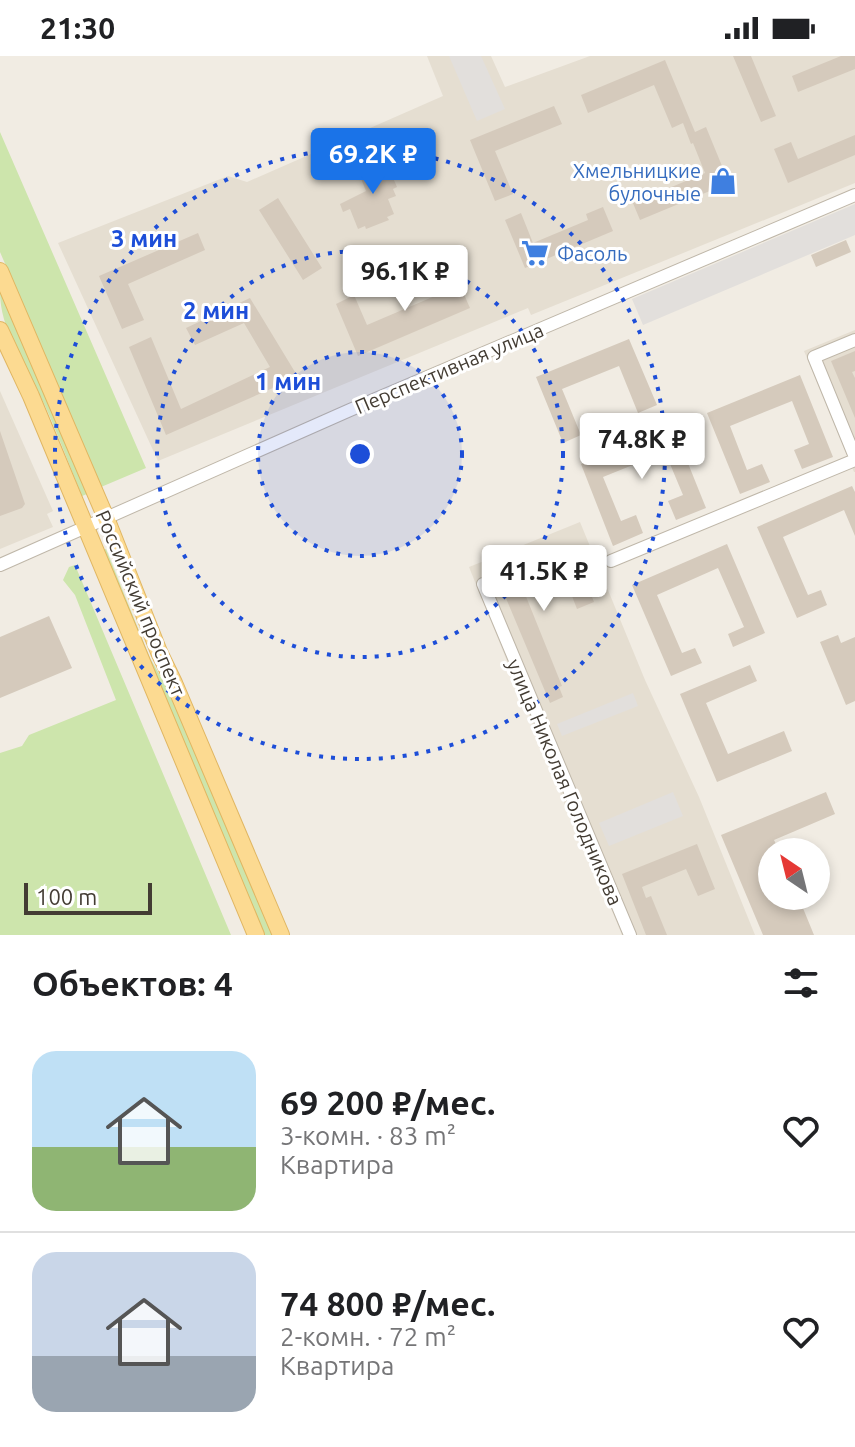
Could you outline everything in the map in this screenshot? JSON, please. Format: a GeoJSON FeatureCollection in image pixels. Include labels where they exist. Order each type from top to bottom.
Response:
{"type":"FeatureCollection","features":[{"type":"Feature","properties":{"kind":"main road","name":"Российский проспект"},"geometry":{"type":"LineString","coordinates":[[0,271],[281,935]]}},
{"type":"Feature","properties":{"kind":"main road","name":"Российский проспект"},"geometry":{"type":"LineString","coordinates":[[0,330],[31,396],[256,935]]}},
{"type":"Feature","properties":{"kind":"street","name":"Перспективная улица"},"geometry":{"type":"LineString","coordinates":[[0,565],[350,410],[855,195]]}},
{"type":"Feature","properties":{"kind":"street"},"geometry":{"type":"LineString","coordinates":[[611,561],[855,458],[814,357],[855,340]]}},
{"type":"Feature","properties":{"kind":"street","name":"улица Николая Голодникова"},"geometry":{"type":"LineString","coordinates":[[483,584],[630,935]]}},
{"type":"Feature","properties":{"kind":"shaded area"},"geometry":{"type":"Polygon","coordinates":[[[427,56],[491,56],[505,87],[590,56],[855,56],[855,183],[531,315],[528,308],[158,461],[58,243],[228,176],[247,182],[443,96],[427,56]]]}},
{"type":"Feature","properties":{"kind":"shaded area"},"geometry":{"type":"Polygon","coordinates":[[[449,56],[481,56],[505,109],[477,121],[449,56]]]}},
{"type":"Feature","properties":{"kind":"shaded area"},"geometry":{"type":"Polygon","coordinates":[[[855,204],[855,235],[643,325],[632,299],[855,204]]]}},
{"type":"Feature","properties":{"kind":"shaded area"},"geometry":{"type":"Polygon","coordinates":[[[855,330],[855,472],[854,472],[804,351],[855,330]]]}},
{"type":"Feature","properties":{"kind":"shaded area"},"geometry":{"type":"Polygon","coordinates":[[[0,391],[53,511],[47,514],[53,527],[0,549],[0,391]]]}},
{"type":"Feature","properties":{"kind":"shaded area"},"geometry":{"type":"Polygon","coordinates":[[[580,522],[755,935],[622,935],[589,855],[578,837],[469,567],[580,522]]]}},
{"type":"Feature","properties":{"kind":"shaded area"},"geometry":{"type":"Polygon","coordinates":[[[633,693],[638,706],[562,736],[557,724],[633,693]]]}},
{"type":"Feature","properties":{"kind":"shaded area"},"geometry":{"type":"Polygon","coordinates":[[[673,792],[683,816],[609,846],[599,823],[673,792]]]}},
{"type":"Feature","properties":{"kind":"green space"},"geometry":{"type":"Polygon","coordinates":[[[0,132],[146,468],[101,487],[0,252],[0,132]]]}},
{"type":"Feature","properties":{"kind":"green space"},"geometry":{"type":"Polygon","coordinates":[[[0,291],[87,494],[82,496],[45,406],[8,331],[0,291]]]}},
{"type":"Feature","properties":{"kind":"green space"},"geometry":{"type":"Polygon","coordinates":[[[106,549],[150,658],[166,686],[273,935],[263,935],[101,551],[106,549]]]}},
{"type":"Feature","properties":{"kind":"green space"},"geometry":{"type":"Polygon","coordinates":[[[75,565],[231,935],[0,935],[0,753],[22,746],[29,735],[116,700],[75,595],[63,580],[69,567],[75,565]]]}},
{"type":"Feature","properties":{"kind":"building"},"geometry":{"type":"Polygon","coordinates":[[[733,56],[751,56],[776,116],[761,122],[733,56]]]}},
{"type":"Feature","properties":{"kind":"building"},"geometry":{"type":"Polygon","coordinates":[[[841,56],[855,56],[855,69],[798,92],[792,76],[841,56]]]}},
{"type":"Feature","properties":{"kind":"building"},"geometry":{"type":"Polygon","coordinates":[[[665,60],[695,132],[706,127],[729,183],[640,220],[630,196],[647,189],[650,196],[705,173],[693,143],[683,123],[672,128],[654,85],[588,113],[581,95],[665,60]]]}},
{"type":"Feature","properties":{"kind":"building"},"geometry":{"type":"Polygon","coordinates":[[[554,106],[562,124],[495,151],[513,194],[495,201],[470,140],[554,106]]]}},
{"type":"Feature","properties":{"kind":"building"},"geometry":{"type":"Polygon","coordinates":[[[855,135],[855,155],[788,183],[774,149],[791,142],[798,159],[855,135]]]}},
{"type":"Feature","properties":{"kind":"building"},"geometry":{"type":"Polygon","coordinates":[[[381,159],[383,165],[387,164],[397,187],[393,189],[396,196],[388,199],[394,214],[387,217],[389,220],[358,229],[350,209],[343,212],[340,204],[366,191],[357,169],[381,159]]]}},
{"type":"Feature","properties":{"kind":"building"},"geometry":{"type":"Polygon","coordinates":[[[278,198],[322,268],[303,280],[259,210],[278,198]]]}},
{"type":"Feature","properties":{"kind":"building"},"geometry":{"type":"Polygon","coordinates":[[[603,207],[613,231],[525,268],[505,220],[521,213],[533,243],[588,220],[586,214],[603,207]]]}},
{"type":"Feature","properties":{"kind":"building"},"geometry":{"type":"Polygon","coordinates":[[[198,233],[205,250],[128,284],[144,320],[122,329],[99,276],[198,233]]]}},
{"type":"Feature","properties":{"kind":"building"},"geometry":{"type":"Polygon","coordinates":[[[846,240],[851,252],[816,267],[811,255],[846,240]]]}},
{"type":"Feature","properties":{"kind":"building"},"geometry":{"type":"Polygon","coordinates":[[[448,258],[470,308],[358,356],[336,304],[354,295],[367,325],[442,293],[430,266],[448,258]]]}},
{"type":"Feature","properties":{"kind":"building"},"geometry":{"type":"Polygon","coordinates":[[[250,298],[298,377],[166,435],[129,347],[151,337],[181,409],[270,367],[244,323],[195,345],[186,328],[250,298]]]}},
{"type":"Feature","properties":{"kind":"building"},"geometry":{"type":"Polygon","coordinates":[[[629,339],[657,405],[638,413],[619,366],[562,389],[581,435],[563,443],[536,377],[629,339]]]}},
{"type":"Feature","properties":{"kind":"building"},"geometry":{"type":"Polygon","coordinates":[[[855,351],[855,371],[852,372],[855,378],[855,418],[831,361],[855,351]]]}},
{"type":"Feature","properties":{"kind":"building"},"geometry":{"type":"Polygon","coordinates":[[[800,375],[833,457],[802,469],[794,450],[809,444],[792,401],[730,426],[747,470],[762,464],[770,482],[740,494],[707,413],[800,375]]]}},
{"type":"Feature","properties":{"kind":"building"},"geometry":{"type":"Polygon","coordinates":[[[673,426],[706,508],[676,520],[668,501],[683,495],[665,452],[603,477],[621,521],[636,515],[643,533],[613,546],[581,464],[673,426]]]}},
{"type":"Feature","properties":{"kind":"building"},"geometry":{"type":"Polygon","coordinates":[[[0,431],[25,504],[0,516],[0,431]]]}},
{"type":"Feature","properties":{"kind":"building"},"geometry":{"type":"Polygon","coordinates":[[[852,486],[855,492],[855,536],[844,510],[783,537],[808,595],[821,590],[827,605],[797,618],[757,527],[852,486]]]}},
{"type":"Feature","properties":{"kind":"building"},"geometry":{"type":"Polygon","coordinates":[[[727,544],[765,633],[733,647],[728,634],[744,627],[718,568],[657,595],[682,653],[695,648],[702,663],[671,676],[632,585],[727,544]]]}},
{"type":"Feature","properties":{"kind":"building"},"geometry":{"type":"Polygon","coordinates":[[[575,554],[594,602],[577,609],[565,578],[525,594],[562,686],[559,687],[563,697],[550,703],[500,584],[575,554]]]}},
{"type":"Feature","properties":{"kind":"building"},"geometry":{"type":"Polygon","coordinates":[[[49,616],[72,668],[0,698],[0,637],[49,616]]]}},
{"type":"Feature","properties":{"kind":"building"},"geometry":{"type":"Polygon","coordinates":[[[838,635],[841,643],[855,637],[855,701],[846,705],[820,642],[838,635]]]}},
{"type":"Feature","properties":{"kind":"building"},"geometry":{"type":"Polygon","coordinates":[[[750,665],[757,681],[706,703],[728,754],[784,731],[792,751],[717,782],[680,694],[750,665]]]}},
{"type":"Feature","properties":{"kind":"building"},"geometry":{"type":"Polygon","coordinates":[[[826,792],[835,814],[779,838],[758,838],[758,910],[804,910],[814,935],[763,935],[721,835],[826,792]]]}},
{"type":"Feature","properties":{"kind":"building"},"geometry":{"type":"Polygon","coordinates":[[[697,844],[715,889],[698,896],[686,869],[642,887],[646,898],[651,896],[667,935],[646,935],[622,874],[697,844]]]}},
{"type":"Feature","properties":{"kind":"place","name":"Хмельницкие булочные"},"geometry":{"type":"Point","coordinates":[723,181]}},
{"type":"Feature","properties":{"kind":"place","name":"Фасоль"},"geometry":{"type":"Point","coordinates":[535,253]}}]}
